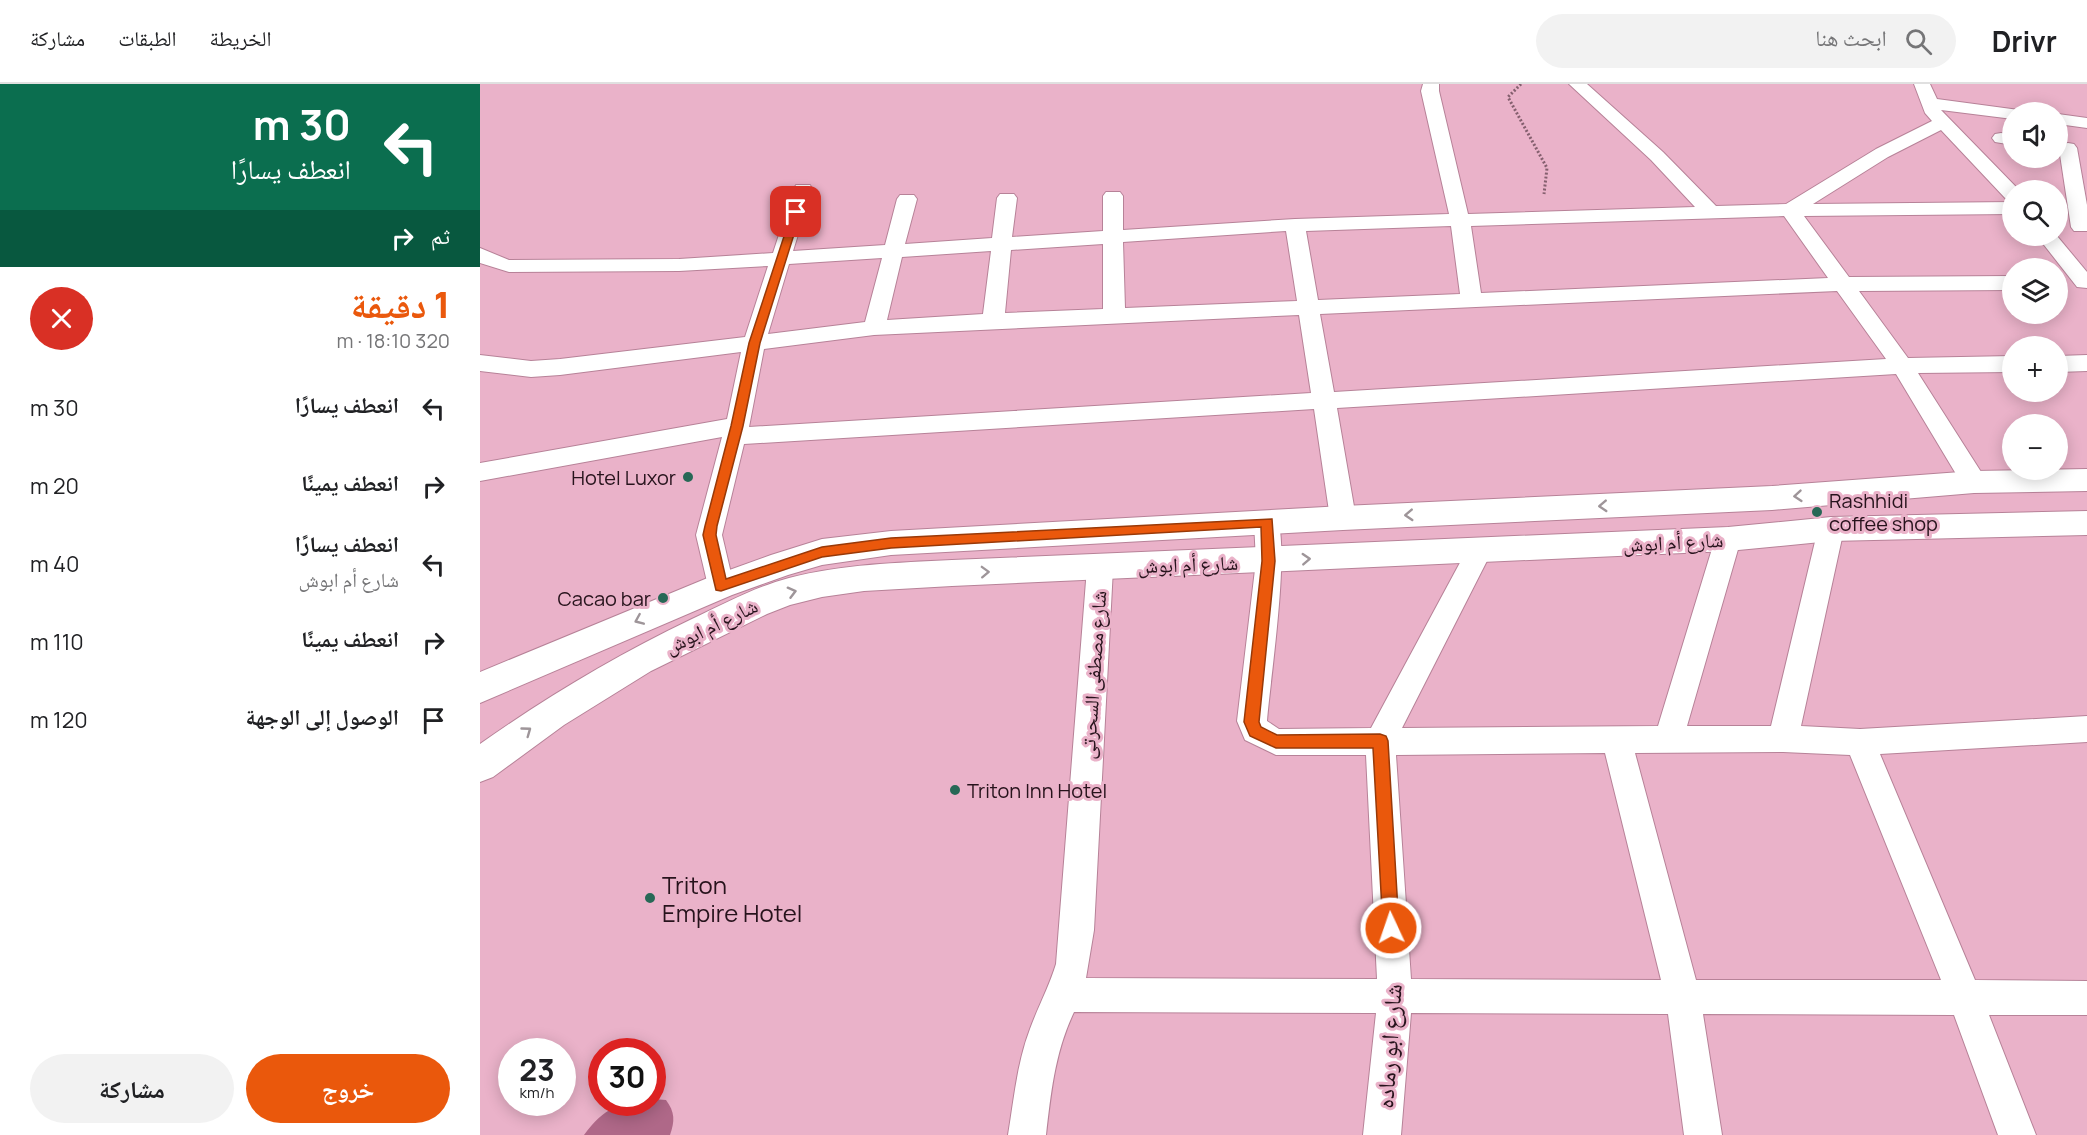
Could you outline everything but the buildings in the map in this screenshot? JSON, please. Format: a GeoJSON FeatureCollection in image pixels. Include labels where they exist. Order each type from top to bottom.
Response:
{"type":"FeatureCollection","features":[{"type":"Feature","properties":{"kind":"street"},"geometry":{"type":"LineString","coordinates":[[1431,84],[1430,91],[1460,220],[1471,300]]}},
{"type":"Feature","properties":{"kind":"street"},"geometry":{"type":"LineString","coordinates":[[1577,84],[1657,156],[1712,214]]}},
{"type":"Feature","properties":{"kind":"street"},"geometry":{"type":"LineString","coordinates":[[1922,84],[1929,104],[1943,122],[2002,184]]}},
{"type":"Feature","properties":{"kind":"street"},"geometry":{"type":"LineString","coordinates":[[1929,104],[2002,113]]}},
{"type":"Feature","properties":{"kind":"street"},"geometry":{"type":"LineString","coordinates":[[2068,120],[2087,123]]}},
{"type":"Feature","properties":{"kind":"street"},"geometry":{"type":"LineString","coordinates":[[1790,210],[1882,153],[1943,122]]}},
{"type":"Feature","properties":{"kind":"street"},"geometry":{"type":"LineString","coordinates":[[2068,225],[2084,228],[2071,149]]}},
{"type":"Feature","properties":{"kind":"street"},"geometry":{"type":"LineString","coordinates":[[721,586],[709,535],[754,343],[803,189]]}},
{"type":"Feature","properties":{"kind":"street"},"geometry":{"type":"LineString","coordinates":[[1113,196],[1114,316]]}},
{"type":"Feature","properties":{"kind":"street"},"geometry":{"type":"LineString","coordinates":[[993,321],[1007,198]]}},
{"type":"Feature","properties":{"kind":"street"},"geometry":{"type":"LineString","coordinates":[[874,328],[907,200]]}},
{"type":"Feature","properties":{"kind":"street"},"geometry":{"type":"LineString","coordinates":[[480,254],[493,262],[525,266],[679,265],[1294,225],[1790,210],[2002,208]]}},
{"type":"Feature","properties":{"kind":"street"},"geometry":{"type":"LineString","coordinates":[[1790,210],[1902,366],[1974,482]]}},
{"type":"Feature","properties":{"kind":"street"},"geometry":{"type":"LineString","coordinates":[[1294,225],[1343,518]]}},
{"type":"Feature","properties":{"kind":"street"},"geometry":{"type":"LineString","coordinates":[[2055,246],[2085,283]]}},
{"type":"Feature","properties":{"kind":"street"},"geometry":{"type":"LineString","coordinates":[[480,363],[531,369],[874,328],[993,321],[1844,284],[2002,283]]}},
{"type":"Feature","properties":{"kind":"street"},"geometry":{"type":"LineString","coordinates":[[2068,283],[2085,283]]}},
{"type":"Feature","properties":{"kind":"street"},"geometry":{"type":"LineString","coordinates":[[2068,364],[2087,363]]}},
{"type":"Feature","properties":{"kind":"street"},"geometry":{"type":"LineString","coordinates":[[480,472],[735,431],[1902,366],[2002,364]]}},
{"type":"Feature","properties":{"kind":"street","name":"شارع أم ابوش"},"geometry":{"type":"LineString","coordinates":[[480,688],[721,586],[822,552],[891,543],[1343,518],[1772,498],[1974,482],[2087,480]]}},
{"type":"Feature","properties":{"kind":"street"},"geometry":{"type":"LineString","coordinates":[[1267,522],[1269,561],[1252,711],[1255,731],[1276,742],[1783,739],[1860,742],[2087,729]]}},
{"type":"Feature","properties":{"kind":"street","name":"شارع أم ابوش"},"geometry":{"type":"LineString","coordinates":[[480,765],[551,714],[639,661],[755,604],[787,592],[864,578],[1728,539],[1831,529],[2084,528]]}},
{"type":"Feature","properties":{"kind":"street"},"geometry":{"type":"LineString","coordinates":[[1783,739],[1831,529]]}},
{"type":"Feature","properties":{"kind":"street"},"geometry":{"type":"LineString","coordinates":[[1668,741],[1728,539]]}},
{"type":"Feature","properties":{"kind":"street"},"geometry":{"type":"LineString","coordinates":[[1380,741],[1479,551]]}},
{"type":"Feature","properties":{"kind":"street","name":"شارع مصطفى السحرتى"},"geometry":{"type":"LineString","coordinates":[[1027,1135],[1036,1067],[1047,1030],[1064,996],[1073,964],[1100,568]]}},
{"type":"Feature","properties":{"kind":"street","name":"شارع ابو رماده"},"geometry":{"type":"LineString","coordinates":[[1380,741],[1395,998],[1382,1135]]}},
{"type":"Feature","properties":{"kind":"street"},"geometry":{"type":"LineString","coordinates":[[1617,741],[1683,997],[1703,1135]]}},
{"type":"Feature","properties":{"kind":"street"},"geometry":{"type":"LineString","coordinates":[[1860,742],[1965,998],[2017,1135]]}},
{"type":"Feature","properties":{"kind":"street"},"geometry":{"type":"LineString","coordinates":[[1064,996],[2087,998]]}},
{"type":"Feature","properties":{"kind":"path"},"geometry":{"type":"LineString","coordinates":[[1521,84],[1508,97],[1547,168],[1542,218]]}},
{"type":"Feature","properties":{"kind":"shaded area"},"geometry":{"type":"Polygon","coordinates":[[[666,1100],[673,1113],[673,1125],[670,1135],[584,1135],[601,1116],[666,1116],[666,1100]]]}},
{"type":"Feature","properties":{"kind":"place","name":"Hotel Luxor"},"geometry":{"type":"Point","coordinates":[688,477]}},
{"type":"Feature","properties":{"kind":"place","name":"Rashhidi coffee shop"},"geometry":{"type":"Point","coordinates":[1817,512]}},
{"type":"Feature","properties":{"kind":"place","name":"Cacao bar"},"geometry":{"type":"Point","coordinates":[663,598]}},
{"type":"Feature","properties":{"kind":"place","name":"Triton Inn Hotel"},"geometry":{"type":"Point","coordinates":[955,790]}},
{"type":"Feature","properties":{"kind":"place","name":"Triton Empire Hotel"},"geometry":{"type":"Point","coordinates":[650,898]}},
{"type":"Feature","properties":{"kind":"route"},"geometry":{"type":"LineString","coordinates":[[796,212],[754,343],[737,426],[709,535],[721,586],[822,552],[891,543],[1267,522],[1269,561],[1252,722],[1255,731],[1264,738],[1276,742],[1380,741],[1391,928]]}}]}
